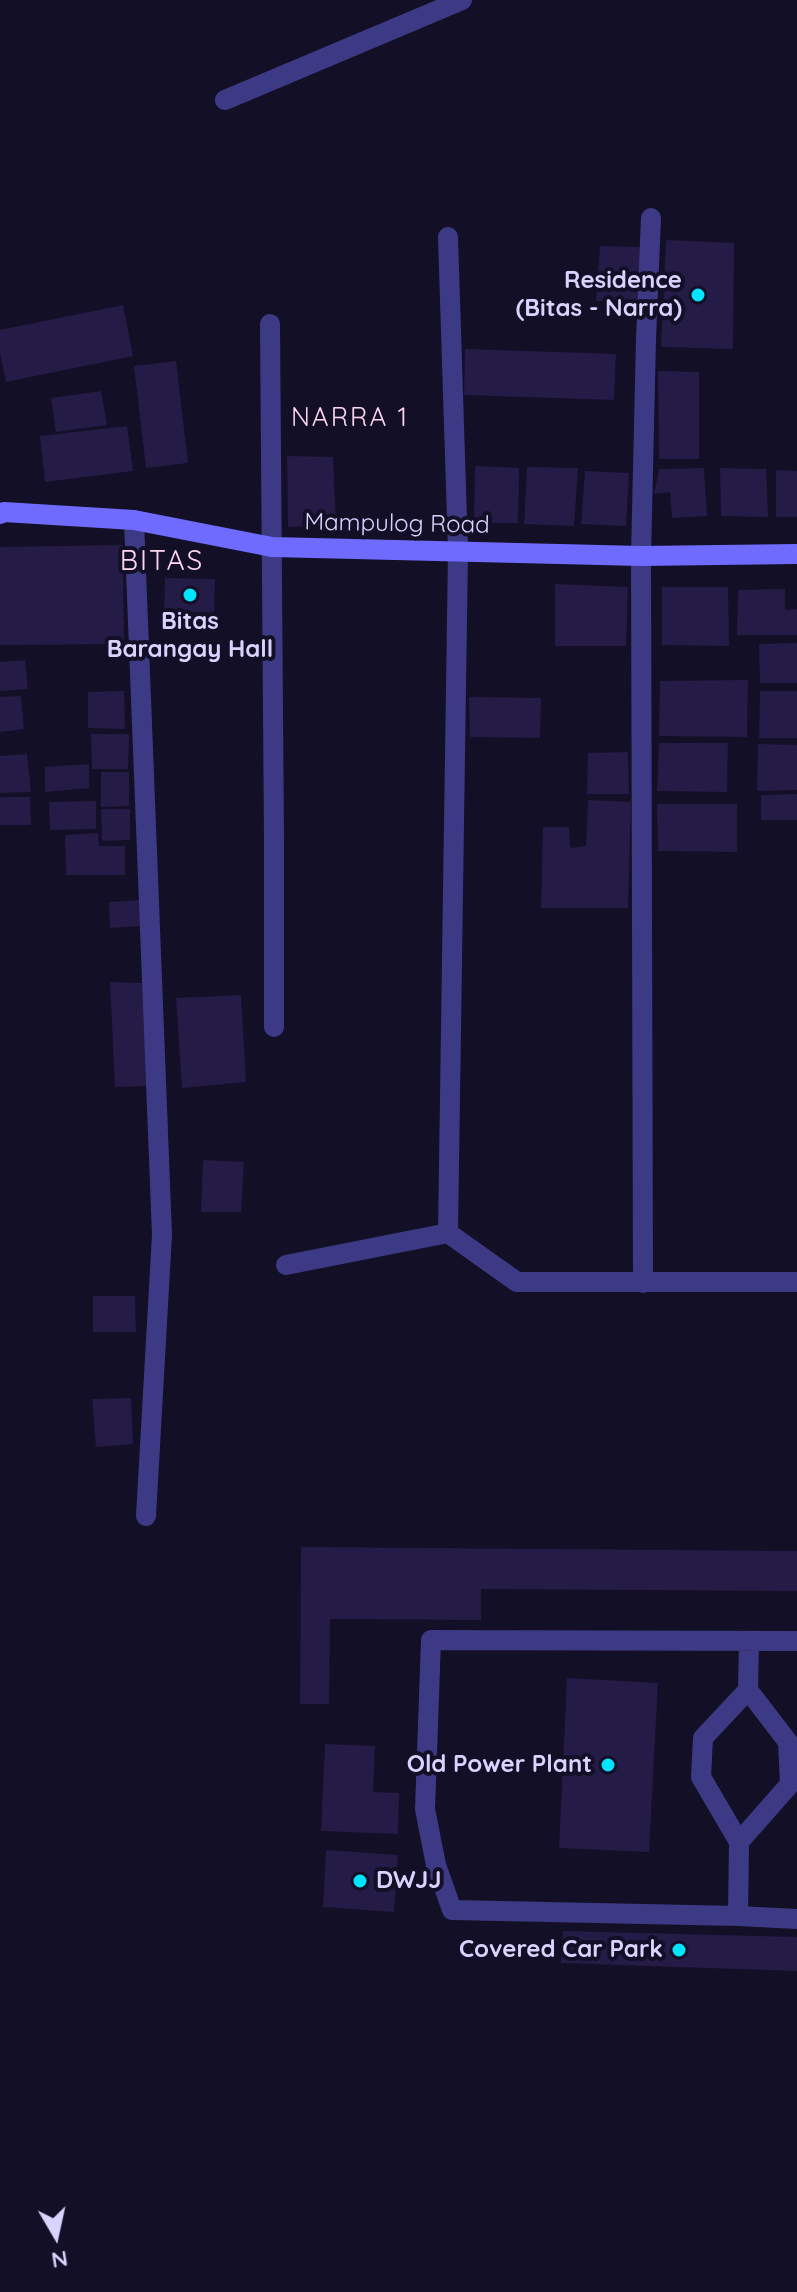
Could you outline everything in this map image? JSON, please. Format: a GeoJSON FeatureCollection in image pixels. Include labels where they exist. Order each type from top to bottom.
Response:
{"type":"FeatureCollection","features":[{"type":"Feature","properties":{"kind":"street"},"geometry":{"type":"LineString","coordinates":[[225,100],[462,0]]}},
{"type":"Feature","properties":{"kind":"street"},"geometry":{"type":"LineString","coordinates":[[643,1283],[641,556],[651,218]]}},
{"type":"Feature","properties":{"kind":"street"},"geometry":{"type":"LineString","coordinates":[[448,237],[458,550],[448,1233]]}},
{"type":"Feature","properties":{"kind":"street"},"geometry":{"type":"LineString","coordinates":[[270,324],[274,1027]]}},
{"type":"Feature","properties":{"kind":"street","name":"Mampulog Road"},"geometry":{"type":"LineString","coordinates":[[0,514],[134,520],[272,547],[641,556],[797,554]]}},
{"type":"Feature","properties":{"kind":"street"},"geometry":{"type":"LineString","coordinates":[[134,520],[162,1235],[146,1516]]}},
{"type":"Feature","properties":{"kind":"street"},"geometry":{"type":"LineString","coordinates":[[286,1265],[448,1233],[517,1282],[797,1282]]}},
{"type":"Feature","properties":{"kind":"street"},"geometry":{"type":"LineString","coordinates":[[797,1641],[431,1640],[425,1809],[436,1865],[452,1910],[797,1919]]}},
{"type":"Feature","properties":{"kind":"street"},"geometry":{"type":"LineString","coordinates":[[739,1842],[790,1784],[788,1742],[748,1690],[749,1641]]}},
{"type":"Feature","properties":{"kind":"street"},"geometry":{"type":"LineString","coordinates":[[738,1916],[739,1842],[701,1777],[703,1738],[748,1690]]}},
{"type":"Feature","properties":{"kind":"building","name":"Residence (Bitas - Narra)"},"geometry":{"type":"Polygon","coordinates":[[[666,240],[734,243],[733,349],[661,347],[666,240]]]}},
{"type":"Feature","properties":{"kind":"building"},"geometry":{"type":"Polygon","coordinates":[[[600,246],[643,247],[640,302],[596,301],[600,246]]]}},
{"type":"Feature","properties":{"kind":"building"},"geometry":{"type":"Polygon","coordinates":[[[123,305],[133,356],[6,382],[0,353],[0,330],[123,305]]]}},
{"type":"Feature","properties":{"kind":"building"},"geometry":{"type":"Polygon","coordinates":[[[465,349],[616,354],[614,400],[464,395],[465,349]]]}},
{"type":"Feature","properties":{"kind":"building"},"geometry":{"type":"Polygon","coordinates":[[[176,361],[188,463],[146,468],[134,366],[176,361]]]}},
{"type":"Feature","properties":{"kind":"building","name":"Residence (Bitas - Narra)"},"geometry":{"type":"Polygon","coordinates":[[[658,371],[699,372],[699,459],[659,459],[658,371]]]}},
{"type":"Feature","properties":{"kind":"building"},"geometry":{"type":"Polygon","coordinates":[[[101,391],[107,425],[56,432],[51,398],[101,391]]]}},
{"type":"Feature","properties":{"kind":"building"},"geometry":{"type":"Polygon","coordinates":[[[127,426],[133,471],[45,482],[40,436],[127,426]]]}},
{"type":"Feature","properties":{"kind":"building"},"geometry":{"type":"Polygon","coordinates":[[[287,456],[333,457],[336,525],[288,527],[287,456]]]}},
{"type":"Feature","properties":{"kind":"building"},"geometry":{"type":"Polygon","coordinates":[[[475,466],[519,468],[518,523],[474,523],[475,466]]]}},
{"type":"Feature","properties":{"kind":"building"},"geometry":{"type":"Polygon","coordinates":[[[527,467],[578,468],[574,526],[524,524],[527,467]]]}},
{"type":"Feature","properties":{"kind":"building"},"geometry":{"type":"Polygon","coordinates":[[[704,468],[707,516],[672,518],[670,492],[654,494],[659,469],[704,468]]]}},
{"type":"Feature","properties":{"kind":"building"},"geometry":{"type":"Polygon","coordinates":[[[720,468],[766,469],[768,517],[721,516],[720,468]]]}},
{"type":"Feature","properties":{"kind":"building"},"geometry":{"type":"Polygon","coordinates":[[[776,470],[797,471],[797,517],[776,517],[776,470]]]}},
{"type":"Feature","properties":{"kind":"building"},"geometry":{"type":"Polygon","coordinates":[[[585,471],[629,473],[626,526],[581,524],[585,471]]]}},
{"type":"Feature","properties":{"kind":"building"},"geometry":{"type":"Polygon","coordinates":[[[123,545],[124,644],[0,645],[0,547],[123,545]]]}},
{"type":"Feature","properties":{"kind":"building","name":"Bitas Barangay Hall"},"geometry":{"type":"Polygon","coordinates":[[[165,578],[215,579],[214,613],[164,611],[165,578]]]}},
{"type":"Feature","properties":{"kind":"building"},"geometry":{"type":"Polygon","coordinates":[[[555,584],[628,587],[626,646],[555,646],[555,584]]]}},
{"type":"Feature","properties":{"kind":"building"},"geometry":{"type":"Polygon","coordinates":[[[662,587],[728,587],[729,646],[662,645],[662,587]]]}},
{"type":"Feature","properties":{"kind":"building"},"geometry":{"type":"Polygon","coordinates":[[[785,589],[785,610],[797,609],[797,635],[737,635],[738,590],[785,589]]]}},
{"type":"Feature","properties":{"kind":"building"},"geometry":{"type":"Polygon","coordinates":[[[797,643],[797,683],[760,683],[759,644],[797,643]]]}},
{"type":"Feature","properties":{"kind":"building"},"geometry":{"type":"Polygon","coordinates":[[[25,660],[28,689],[0,691],[0,662],[25,660]]]}},
{"type":"Feature","properties":{"kind":"building"},"geometry":{"type":"Polygon","coordinates":[[[748,680],[747,737],[659,736],[660,681],[748,680]]]}},
{"type":"Feature","properties":{"kind":"building"},"geometry":{"type":"Polygon","coordinates":[[[124,691],[125,729],[88,728],[88,692],[124,691]]]}},
{"type":"Feature","properties":{"kind":"building"},"geometry":{"type":"Polygon","coordinates":[[[760,691],[797,691],[797,738],[759,738],[760,691]]]}},
{"type":"Feature","properties":{"kind":"building"},"geometry":{"type":"Polygon","coordinates":[[[21,696],[24,729],[0,732],[0,697],[21,696]]]}},
{"type":"Feature","properties":{"kind":"building"},"geometry":{"type":"Polygon","coordinates":[[[469,697],[541,698],[540,738],[470,737],[469,697]]]}},
{"type":"Feature","properties":{"kind":"building"},"geometry":{"type":"Polygon","coordinates":[[[91,734],[129,734],[128,769],[92,769],[91,734]]]}},
{"type":"Feature","properties":{"kind":"building"},"geometry":{"type":"Polygon","coordinates":[[[659,743],[728,743],[727,792],[657,791],[659,743]]]}},
{"type":"Feature","properties":{"kind":"building"},"geometry":{"type":"Polygon","coordinates":[[[758,744],[797,745],[797,790],[757,791],[758,744]]]}},
{"type":"Feature","properties":{"kind":"building"},"geometry":{"type":"Polygon","coordinates":[[[628,752],[629,794],[587,794],[588,753],[628,752]]]}},
{"type":"Feature","properties":{"kind":"building"},"geometry":{"type":"Polygon","coordinates":[[[27,754],[31,792],[0,793],[0,756],[27,754]]]}},
{"type":"Feature","properties":{"kind":"building"},"geometry":{"type":"Polygon","coordinates":[[[89,764],[89,788],[45,792],[45,767],[89,764]]]}},
{"type":"Feature","properties":{"kind":"building"},"geometry":{"type":"Polygon","coordinates":[[[101,772],[129,772],[129,806],[101,807],[101,772]]]}},
{"type":"Feature","properties":{"kind":"building"},"geometry":{"type":"Polygon","coordinates":[[[797,794],[797,820],[761,820],[761,795],[797,794]]]}},
{"type":"Feature","properties":{"kind":"building"},"geometry":{"type":"Polygon","coordinates":[[[0,797],[30,797],[31,825],[0,825],[0,797]]]}},
{"type":"Feature","properties":{"kind":"building"},"geometry":{"type":"Polygon","coordinates":[[[588,800],[631,802],[628,908],[541,908],[543,827],[569,827],[570,848],[586,846],[588,800]]]}},
{"type":"Feature","properties":{"kind":"building"},"geometry":{"type":"Polygon","coordinates":[[[96,801],[96,829],[50,830],[49,802],[96,801]]]}},
{"type":"Feature","properties":{"kind":"building"},"geometry":{"type":"Polygon","coordinates":[[[657,804],[737,804],[737,852],[658,851],[657,804]]]}},
{"type":"Feature","properties":{"kind":"building"},"geometry":{"type":"Polygon","coordinates":[[[101,809],[130,809],[130,840],[102,841],[101,809]]]}},
{"type":"Feature","properties":{"kind":"building"},"geometry":{"type":"Polygon","coordinates":[[[98,833],[99,846],[125,846],[125,875],[66,875],[65,835],[98,833]]]}},
{"type":"Feature","properties":{"kind":"building"},"geometry":{"type":"Polygon","coordinates":[[[140,900],[140,926],[110,928],[109,902],[140,900]]]}},
{"type":"Feature","properties":{"kind":"building"},"geometry":{"type":"Polygon","coordinates":[[[110,982],[144,983],[147,1086],[115,1087],[110,982]]]}},
{"type":"Feature","properties":{"kind":"building"},"geometry":{"type":"Polygon","coordinates":[[[241,995],[246,1082],[182,1088],[176,998],[241,995]]]}},
{"type":"Feature","properties":{"kind":"building"},"geometry":{"type":"Polygon","coordinates":[[[203,1160],[244,1162],[241,1212],[201,1212],[203,1160]]]}},
{"type":"Feature","properties":{"kind":"building"},"geometry":{"type":"Polygon","coordinates":[[[93,1296],[135,1296],[136,1332],[93,1332],[93,1296]]]}},
{"type":"Feature","properties":{"kind":"building"},"geometry":{"type":"Polygon","coordinates":[[[131,1398],[133,1444],[96,1447],[92,1399],[131,1398]]]}},
{"type":"Feature","properties":{"kind":"building"},"geometry":{"type":"Polygon","coordinates":[[[301,1547],[797,1551],[797,1591],[481,1589],[481,1620],[330,1619],[329,1704],[300,1704],[301,1547]]]}},
{"type":"Feature","properties":{"kind":"building","name":"Old Power Plant"},"geometry":{"type":"Polygon","coordinates":[[[567,1678],[658,1683],[649,1852],[559,1848],[567,1678]]]}},
{"type":"Feature","properties":{"kind":"building"},"geometry":{"type":"Polygon","coordinates":[[[325,1744],[375,1746],[373,1792],[399,1793],[398,1834],[321,1831],[325,1744]]]}},
{"type":"Feature","properties":{"kind":"building","name":"DWJJ"},"geometry":{"type":"Polygon","coordinates":[[[326,1850],[398,1855],[394,1912],[323,1907],[326,1850]]]}},
{"type":"Feature","properties":{"kind":"building","name":"Covered Car Park"},"geometry":{"type":"Polygon","coordinates":[[[563,1931],[797,1937],[797,1971],[561,1963],[563,1931]]]}},
{"type":"Feature","properties":{"kind":"place","name":"Residence (Bitas - Narra)"},"geometry":{"type":"Point","coordinates":[698,295]}},
{"type":"Feature","properties":{"kind":"place","name":"Bitas Barangay Hall"},"geometry":{"type":"Point","coordinates":[190,595]}},
{"type":"Feature","properties":{"kind":"place","name":"Old Power Plant"},"geometry":{"type":"Point","coordinates":[608,1765]}},
{"type":"Feature","properties":{"kind":"place","name":"DWJJ"},"geometry":{"type":"Point","coordinates":[360,1881]}},
{"type":"Feature","properties":{"kind":"place","name":"Covered Car Park"},"geometry":{"type":"Point","coordinates":[679,1950]}},
{"type":"Feature","properties":{"kind":"district","name":"NARRA 1"},"geometry":{"type":"Point","coordinates":[350,418]}},
{"type":"Feature","properties":{"kind":"district","name":"BITAS"},"geometry":{"type":"Point","coordinates":[162,562]}}]}
